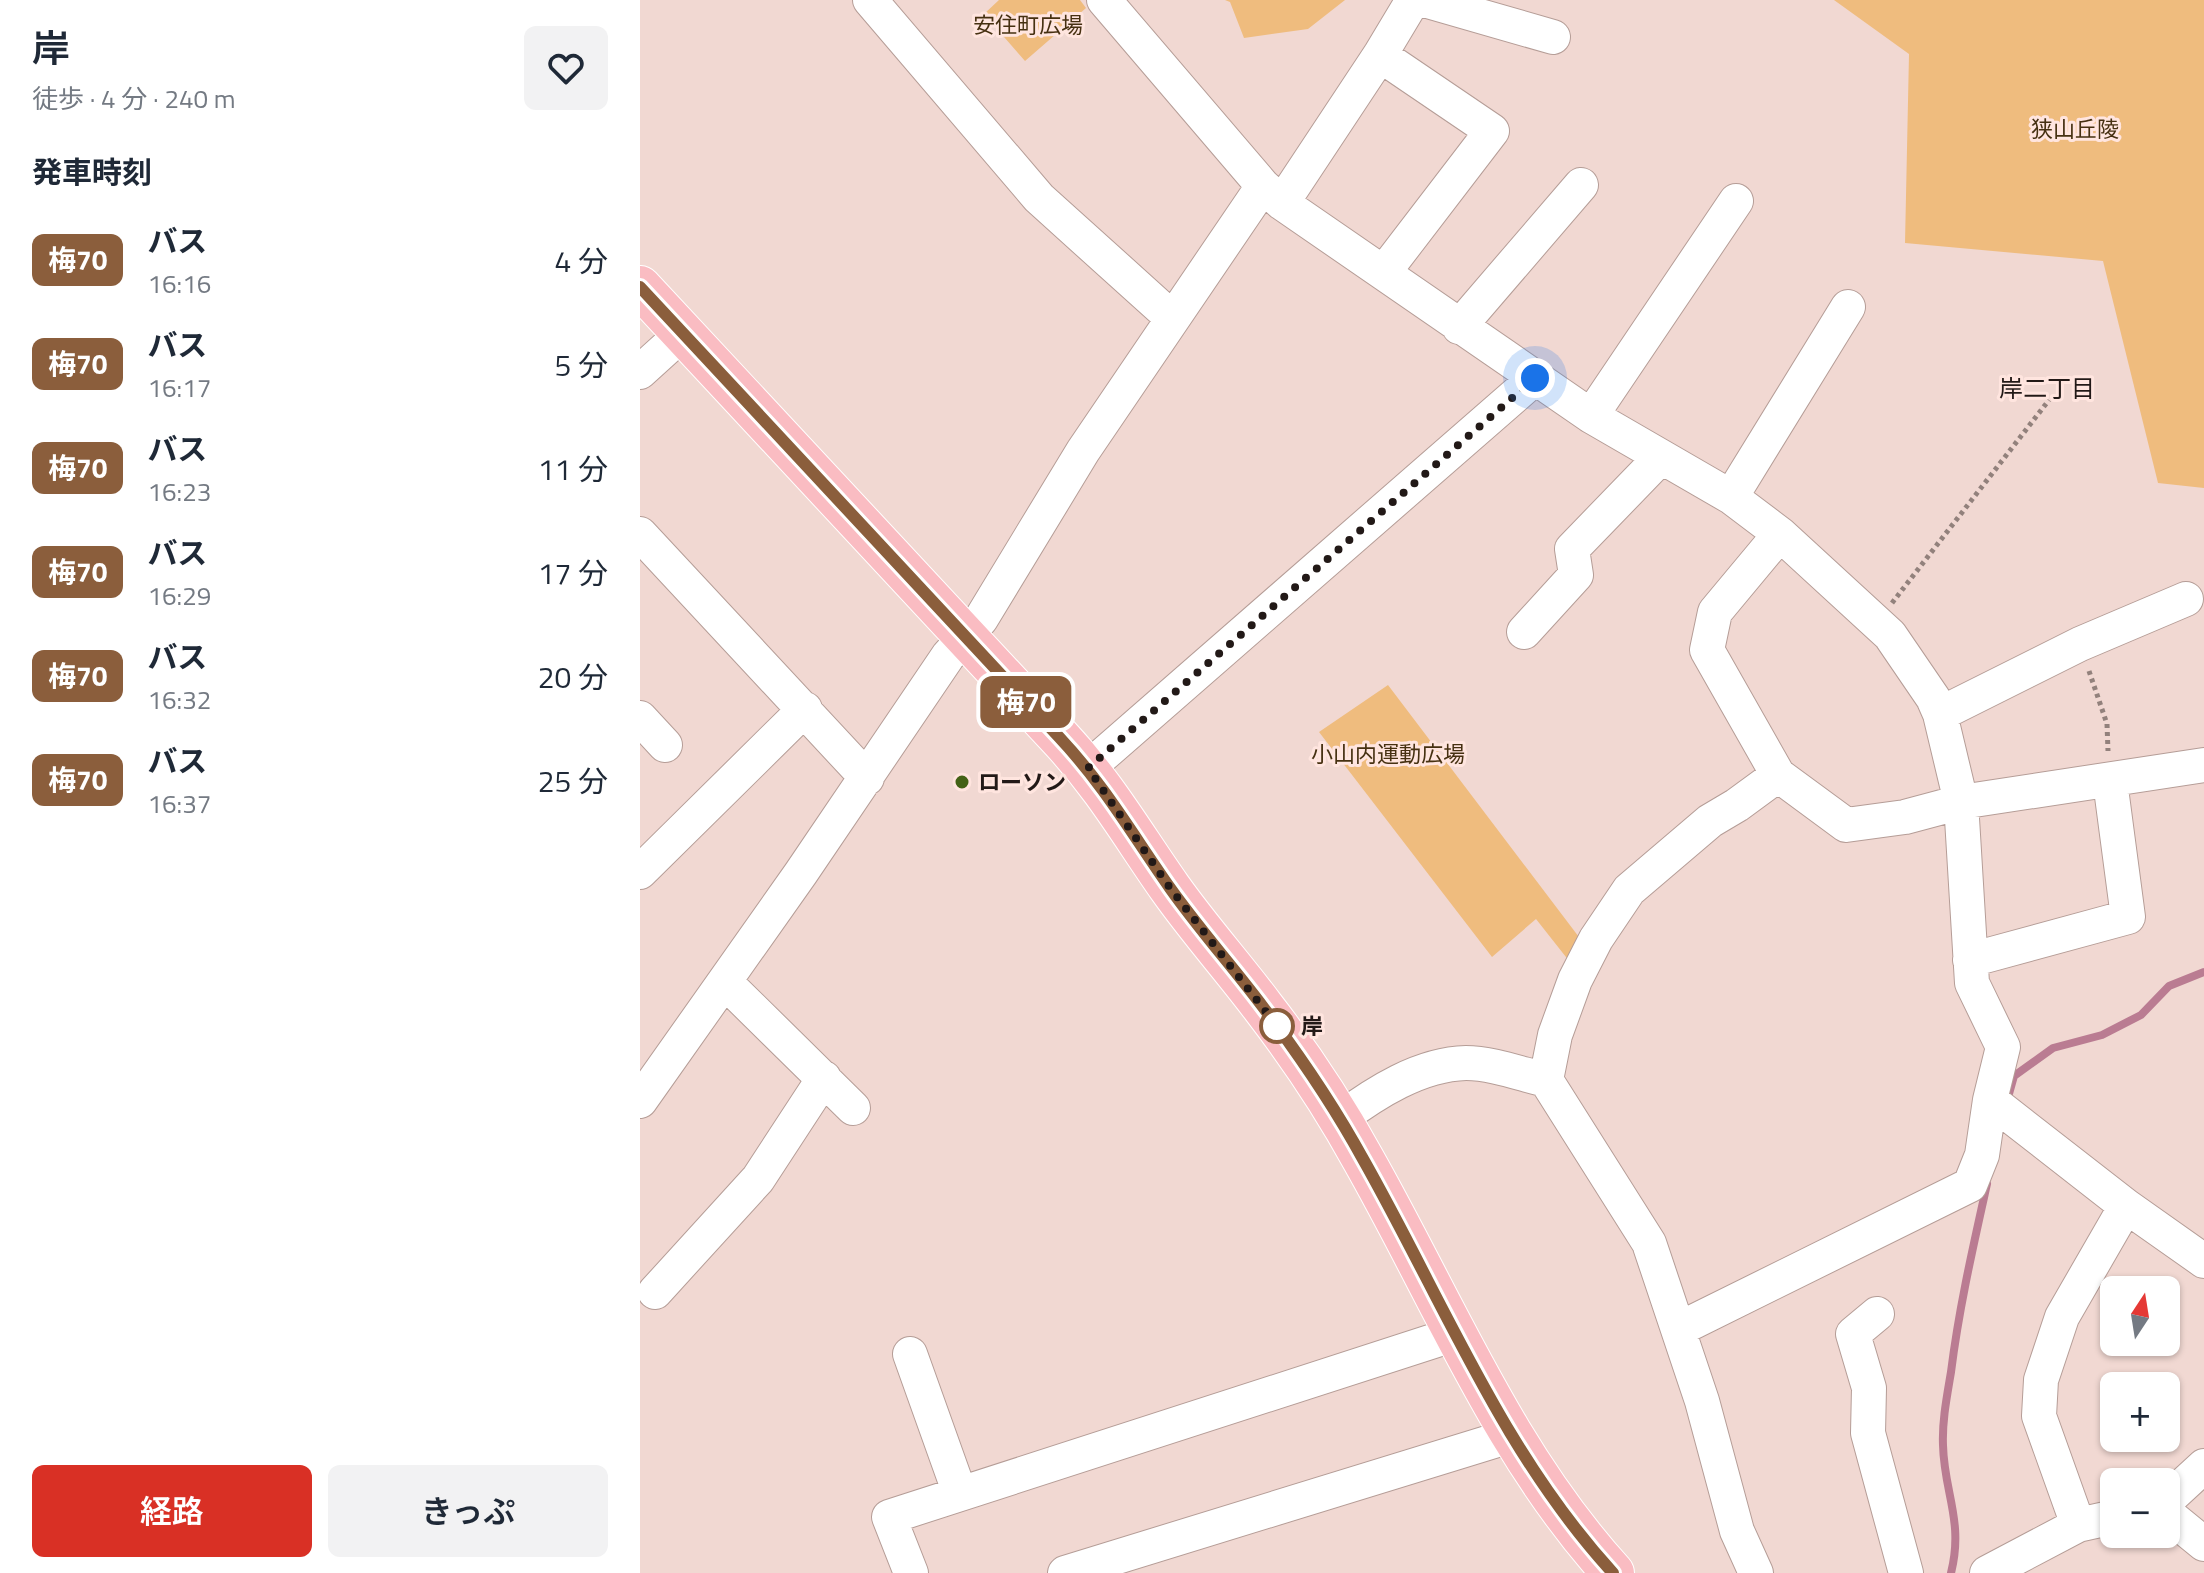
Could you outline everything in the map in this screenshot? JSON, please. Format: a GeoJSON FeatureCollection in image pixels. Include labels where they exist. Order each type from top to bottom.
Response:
{"type":"FeatureCollection","features":[{"type":"Feature","properties":{"kind":"main road"},"geometry":{"type":"LineString","coordinates":[[640,287],[1088,768],[1170,888],[1297,1053],[1340,1119],[1390,1207],[1510,1436],[1605,1570]]}},
{"type":"Feature","properties":{"kind":"street"},"geometry":{"type":"LineString","coordinates":[[870,0],[1039,198],[1172,318]]}},
{"type":"Feature","properties":{"kind":"street"},"geometry":{"type":"LineString","coordinates":[[1104,0],[1273,194],[1459,327],[1591,416],[1731,497],[1780,534],[1890,635],[1933,698],[1940,714],[1961,802],[1972,983],[2003,1047],[2000,1108],[1970,1185],[1679,1329]]}},
{"type":"Feature","properties":{"kind":"street"},"geometry":{"type":"LineString","coordinates":[[640,1101],[964,635],[981,619],[1083,451],[1172,318],[1380,55],[1413,0]]}},
{"type":"Feature","properties":{"kind":"street"},"geometry":{"type":"LineString","coordinates":[[1424,0],[1553,37]]}},
{"type":"Feature","properties":{"kind":"street"},"geometry":{"type":"LineString","coordinates":[[1380,55],[1492,131],[1384,272]]}},
{"type":"Feature","properties":{"kind":"street"},"geometry":{"type":"LineString","coordinates":[[1459,327],[1581,185]]}},
{"type":"Feature","properties":{"kind":"street"},"geometry":{"type":"LineString","coordinates":[[1591,416],[1736,201]]}},
{"type":"Feature","properties":{"kind":"street"},"geometry":{"type":"LineString","coordinates":[[1731,497],[1848,307]]}},
{"type":"Feature","properties":{"kind":"street"},"geometry":{"type":"LineString","coordinates":[[640,372],[683,333]]}},
{"type":"Feature","properties":{"kind":"street"},"geometry":{"type":"LineString","coordinates":[[1088,768],[1535,378]]}},
{"type":"Feature","properties":{"kind":"street"},"geometry":{"type":"LineString","coordinates":[[1524,632],[1576,575],[1572,549],[1661,457]]}},
{"type":"Feature","properties":{"kind":"street"},"geometry":{"type":"LineString","coordinates":[[640,534],[867,778]]}},
{"type":"Feature","properties":{"kind":"street"},"geometry":{"type":"LineString","coordinates":[[1780,534],[1715,612],[1707,650],[1778,775],[1846,825],[1905,817],[1961,802],[2204,765]]}},
{"type":"Feature","properties":{"kind":"street"},"geometry":{"type":"LineString","coordinates":[[1940,714],[2080,644],[2186,599]]}},
{"type":"Feature","properties":{"kind":"street"},"geometry":{"type":"LineString","coordinates":[[640,872],[805,709]]}},
{"type":"Feature","properties":{"kind":"street"},"geometry":{"type":"LineString","coordinates":[[640,718],[665,745]]}},
{"type":"Feature","properties":{"kind":"street"},"geometry":{"type":"LineString","coordinates":[[1756,1573],[1737,1531],[1702,1401],[1649,1243],[1546,1080],[1555,1035],[1575,980],[1596,939],[1629,890],[1710,821],[1778,775]]}},
{"type":"Feature","properties":{"kind":"street"},"geometry":{"type":"LineString","coordinates":[[1970,960],[2128,917],[2110,781]]}},
{"type":"Feature","properties":{"kind":"street"},"geometry":{"type":"LineString","coordinates":[[725,982],[853,1108]]}},
{"type":"Feature","properties":{"kind":"street"},"geometry":{"type":"LineString","coordinates":[[1340,1119],[1409,1077],[1433,1069],[1466,1063],[1546,1080]]}},
{"type":"Feature","properties":{"kind":"street"},"geometry":{"type":"LineString","coordinates":[[655,1292],[758,1179],[824,1078]]}},
{"type":"Feature","properties":{"kind":"street"},"geometry":{"type":"LineString","coordinates":[[2000,1108],[2126,1206],[2204,1261]]}},
{"type":"Feature","properties":{"kind":"street"},"geometry":{"type":"LineString","coordinates":[[2078,1525],[2039,1416],[2041,1380],[2062,1317],[2126,1206]]}},
{"type":"Feature","properties":{"kind":"street"},"geometry":{"type":"LineString","coordinates":[[1877,1314],[1853,1334],[1869,1388],[1868,1433],[1906,1573]]}},
{"type":"Feature","properties":{"kind":"street"},"geometry":{"type":"LineString","coordinates":[[911,1573],[889,1517],[1455,1334]]}},
{"type":"Feature","properties":{"kind":"street"},"geometry":{"type":"LineString","coordinates":[[910,1354],[960,1494]]}},
{"type":"Feature","properties":{"kind":"street"},"geometry":{"type":"LineString","coordinates":[[1065,1573],[1510,1436]]}},
{"type":"Feature","properties":{"kind":"street"},"geometry":{"type":"LineString","coordinates":[[2180,1488],[2204,1466]]}},
{"type":"Feature","properties":{"kind":"street"},"geometry":{"type":"LineString","coordinates":[[1987,1573],[2078,1525],[2100,1520]]}},
{"type":"Feature","properties":{"kind":"street"},"geometry":{"type":"LineString","coordinates":[[2180,1524],[2204,1544]]}},
{"type":"Feature","properties":{"kind":"path"},"geometry":{"type":"LineString","coordinates":[[1877,622],[2049,400]]}},
{"type":"Feature","properties":{"kind":"path"},"geometry":{"type":"LineString","coordinates":[[2080,644],[2107,724],[2110,781]]}},
{"type":"Feature","properties":{"kind":"green space","name":"安住町広場"},"geometry":{"type":"Polygon","coordinates":[[[999,0],[1080,0],[1086,8],[1025,61],[984,14],[999,0]]]}},
{"type":"Feature","properties":{"kind":"green space"},"geometry":{"type":"Polygon","coordinates":[[[1225,0],[1345,0],[1308,29],[1244,38],[1230,2],[1225,0]]]}},
{"type":"Feature","properties":{"kind":"green space","name":"狭山丘陵"},"geometry":{"type":"Polygon","coordinates":[[[1834,0],[2204,0],[2204,488],[2158,483],[2103,261],[1905,243],[1909,54],[1834,0]]]}},
{"type":"Feature","properties":{"kind":"green space","name":"小山内運動広場"},"geometry":{"type":"Polygon","coordinates":[[[1388,685],[1588,949],[1577,971],[1536,919],[1492,957],[1319,732],[1388,685]]]}},
{"type":"Feature","properties":{"kind":"waterway"},"geometry":{"type":"LineString","coordinates":[[2007,1101],[2014,1076],[2053,1048],[2102,1035],[2141,1015],[2169,986],[2204,972]]}},
{"type":"Feature","properties":{"kind":"waterway"},"geometry":{"type":"LineString","coordinates":[[1951,1573],[1955,1538],[1944,1462],[1944,1418],[1962,1301],[1987,1184]]}},
{"type":"Feature","properties":{"kind":"bus line","name":"梅70"},"geometry":{"type":"LineString","coordinates":[[640,287],[1108,793],[1170,888],[1263,1007],[1323,1092],[1376,1183],[1510,1436],[1566,1517],[1613,1573]]}},
{"type":"Feature","properties":{"kind":"place","name":"ローソン"},"geometry":{"type":"Point","coordinates":[962,782]}},
{"type":"Feature","properties":{"kind":"place","name":"岸"},"geometry":{"type":"Point","coordinates":[1277,1026]}},
{"type":"Feature","properties":{"kind":"district","name":"岸二丁目"},"geometry":{"type":"Point","coordinates":[2047,388]}},
{"type":"Feature","properties":{"kind":"route"},"geometry":{"type":"LineString","coordinates":[[1277,1026],[1280,1030],[1170,888],[1108,793],[1088,768],[1535,378]]}}]}
